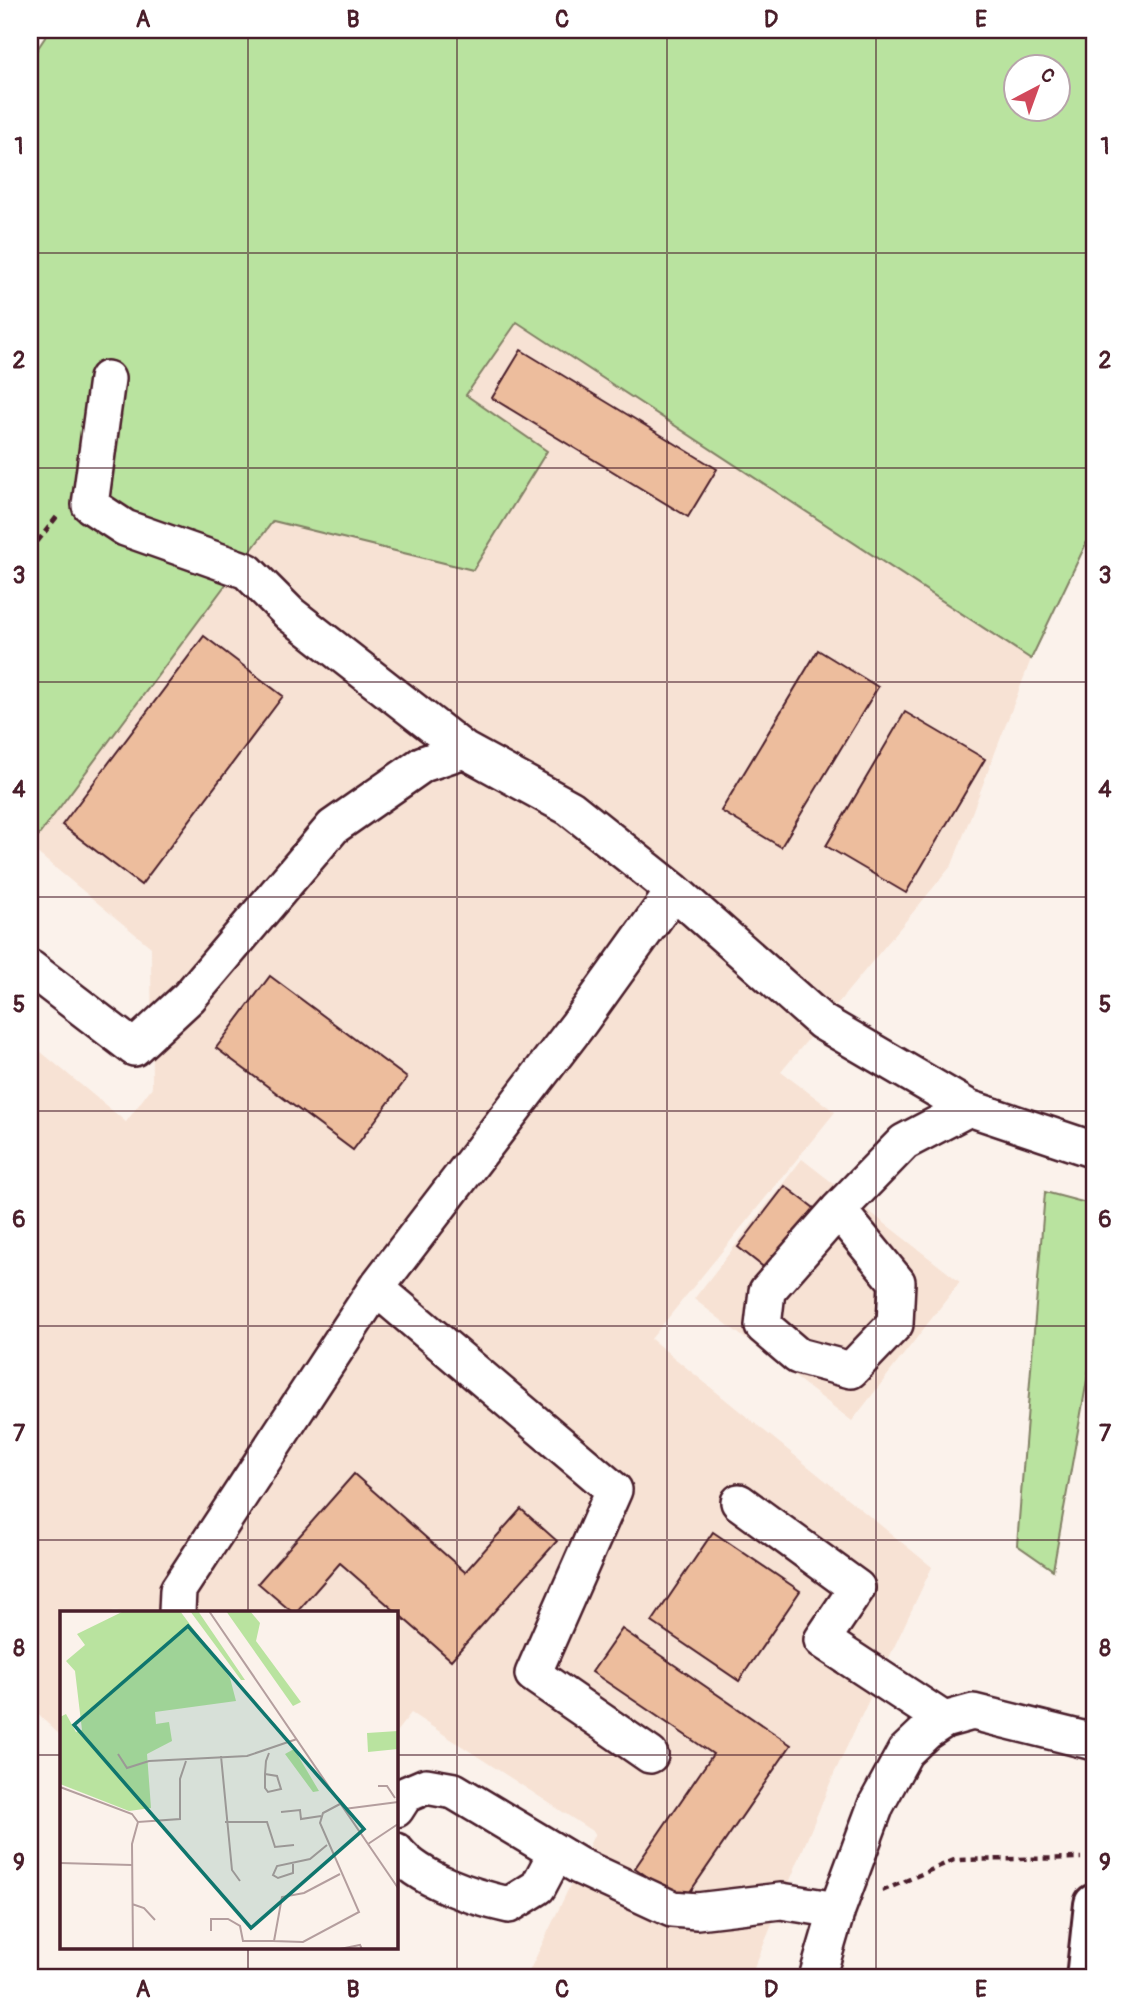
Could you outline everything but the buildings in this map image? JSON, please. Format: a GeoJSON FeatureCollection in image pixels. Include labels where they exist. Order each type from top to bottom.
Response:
{"type":"FeatureCollection","features":[{"type":"Feature","properties":{"kind":"main road"},"geometry":{"type":"LineString","coordinates":[[1086,1978],[1094,1903]]}},
{"type":"Feature","properties":{"kind":"lane"},"geometry":{"type":"LineString","coordinates":[[107,379],[90,505],[125,528],[247,571],[290,614],[464,750],[570,808],[674,891],[822,1022],[969,1108],[1094,1150]]}},
{"type":"Feature","properties":{"kind":"lane"},"geometry":{"type":"LineString","coordinates":[[30,968],[134,1048],[188,998],[333,827],[423,764],[464,750]]}},
{"type":"Feature","properties":{"kind":"lane"},"geometry":{"type":"LineString","coordinates":[[177,1611],[178,1590],[376,1288],[580,1022],[674,891]]}},
{"type":"Feature","properties":{"kind":"lane"},"geometry":{"type":"LineString","coordinates":[[838,1210],[897,1282],[895,1324],[851,1370],[798,1356],[763,1326],[767,1291],[838,1210],[904,1142],[969,1108]]}},
{"type":"Feature","properties":{"kind":"lane"},"geometry":{"type":"LineString","coordinates":[[376,1288],[614,1490],[533,1674],[650,1755]]}},
{"type":"Feature","properties":{"kind":"lane"},"geometry":{"type":"LineString","coordinates":[[739,1502],[857,1588],[822,1640],[944,1720]]}},
{"type":"Feature","properties":{"kind":"lane"},"geometry":{"type":"LineString","coordinates":[[817,1978],[837,1910],[876,1805],[905,1752],[926,1732],[944,1720],[973,1712],[1094,1742]]}},
{"type":"Feature","properties":{"kind":"lane"},"geometry":{"type":"LineString","coordinates":[[397,1807],[405,1795],[426,1786],[454,1791],[556,1853],[672,1909],[697,1912],[781,1901],[837,1910]]}},
{"type":"Feature","properties":{"kind":"lane"},"geometry":{"type":"LineString","coordinates":[[397,1852],[403,1860],[467,1896],[509,1905],[538,1887],[556,1853]]}},
{"type":"Feature","properties":{"kind":"path"},"geometry":{"type":"LineString","coordinates":[[30,551],[57,514],[90,505]]}},
{"type":"Feature","properties":{"kind":"path"},"geometry":{"type":"LineString","coordinates":[[837,1910],[954,1860],[1081,1858]]}},
{"type":"Feature","properties":{"kind":"shaded area"},"geometry":{"type":"Polygon","coordinates":[[[517,322],[1031,659],[952,865],[781,1072],[835,1112],[651,1339],[932,1567],[833,1776],[750,1978],[526,1978],[595,1833],[411,1713],[397,1731],[397,1611],[60,1611],[60,1735],[30,1707],[30,1043],[126,1122],[152,1087],[151,947],[30,847],[273,521],[473,570],[466,395],[517,322]]]}},
{"type":"Feature","properties":{"kind":"shaded area"},"geometry":{"type":"Polygon","coordinates":[[[802,1159],[960,1282],[852,1421],[694,1299],[802,1159]]]}},
{"type":"Feature","properties":{"kind":"green space"},"geometry":{"type":"Polygon","coordinates":[[[50,30],[1094,30],[1094,527],[1031,659],[517,322],[466,395],[547,451],[473,570],[273,521],[30,847],[30,60],[50,30]]]}},
{"type":"Feature","properties":{"kind":"green space"},"geometry":{"type":"Polygon","coordinates":[[[1045,1192],[1094,1205],[1094,1341],[1053,1570],[1017,1545],[1045,1192]]]}}]}
